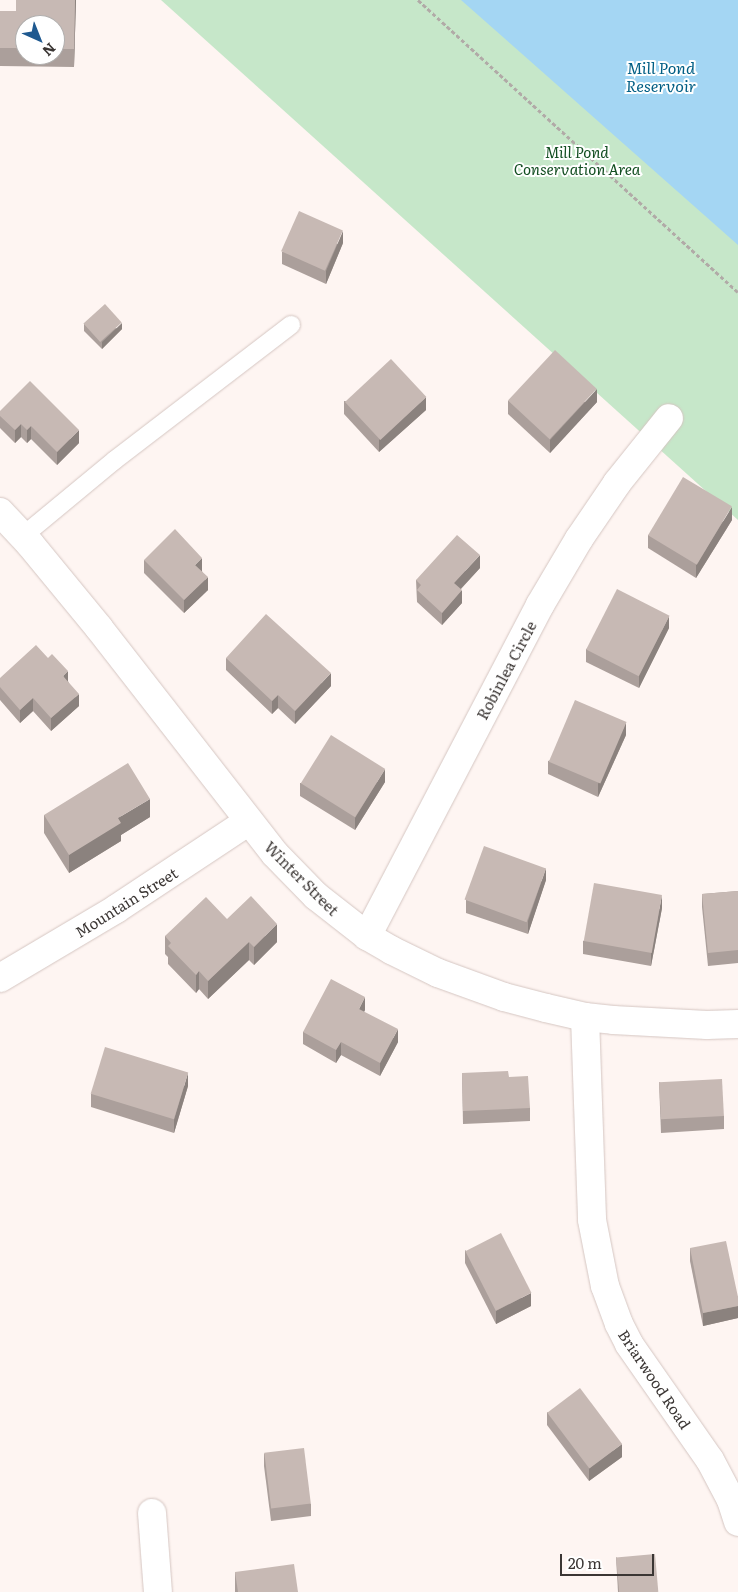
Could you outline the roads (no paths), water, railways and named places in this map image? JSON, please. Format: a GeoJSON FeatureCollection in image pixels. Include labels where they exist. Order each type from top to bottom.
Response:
{"type":"FeatureCollection","features":[{"type":"Feature","properties":{"kind":"street","name":"Robinlea Circle"},"geometry":{"type":"LineString","coordinates":[[367,936],[540,605],[617,483],[669,418]]}},
{"type":"Feature","properties":{"kind":"street","name":"Winter Street"},"geometry":{"type":"LineString","coordinates":[[0,512],[23,536],[100,628],[275,854],[316,896],[367,936],[416,963],[460,981],[504,997],[585,1017],[658,1024],[707,1026],[738,1024]]}},
{"type":"Feature","properties":{"kind":"street","name":"Mountain Street"},"geometry":{"type":"LineString","coordinates":[[0,978],[116,909],[249,821]]}},
{"type":"Feature","properties":{"kind":"street","name":"Briarwood Road"},"geometry":{"type":"LineString","coordinates":[[585,1017],[592,1220],[605,1286],[618,1324],[629,1344],[710,1460],[731,1500],[738,1522]]}},
{"type":"Feature","properties":{"kind":"street"},"geometry":{"type":"LineString","coordinates":[[152,1513],[158,1592]]}},
{"type":"Feature","properties":{"kind":"lane"},"geometry":{"type":"LineString","coordinates":[[23,536],[122,454],[291,325]]}},
{"type":"Feature","properties":{"kind":"water","name":"Mill Pond Reservoir"},"geometry":{"type":"Polygon","coordinates":[[[461,0],[738,0],[738,245],[461,0]]]}},
{"type":"Feature","properties":{"kind":"park label","name":"Mill Pond Conservation Area"},"geometry":{"type":"Point","coordinates":[577,160]}}]}
